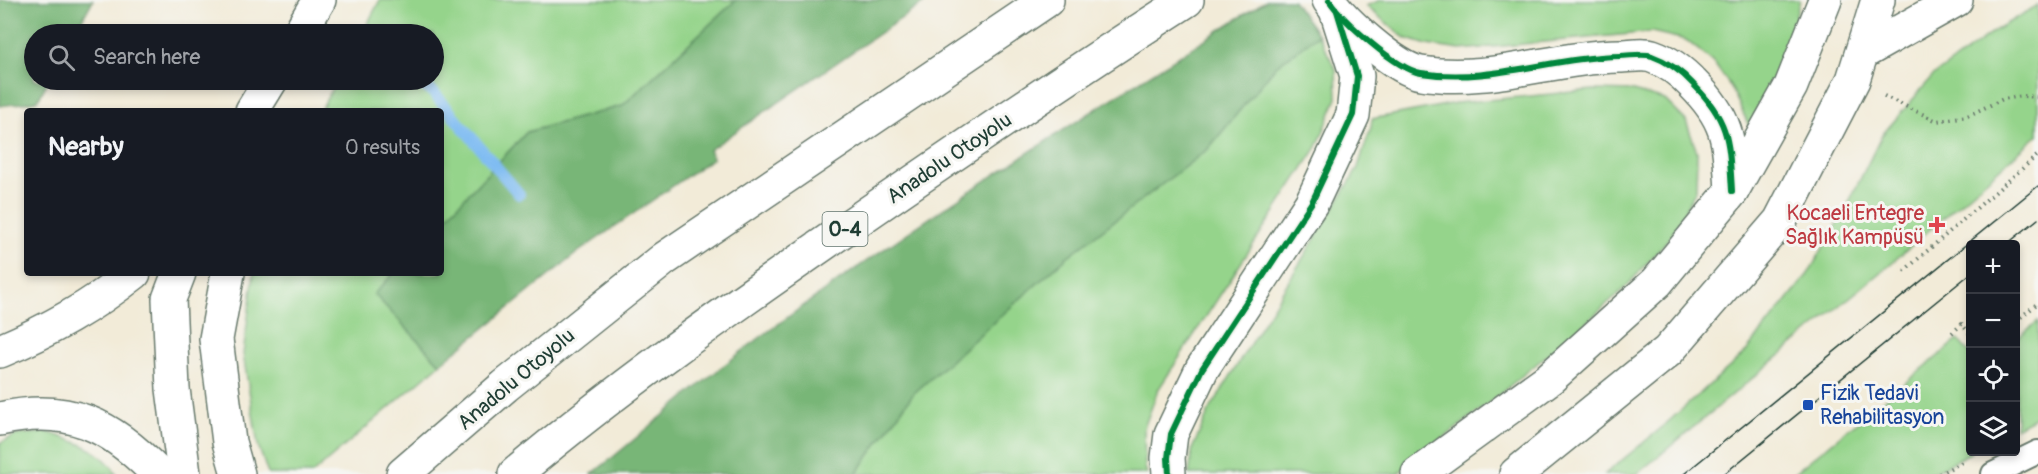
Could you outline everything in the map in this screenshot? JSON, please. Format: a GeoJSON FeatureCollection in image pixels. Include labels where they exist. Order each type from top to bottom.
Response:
{"type":"FeatureCollection","features":[{"type":"Feature","properties":{"kind":"main road","name":"Anadolu Otoyolu"},"geometry":{"type":"LineString","coordinates":[[403,474],[505,386],[664,259],[1047,0]]}},
{"type":"Feature","properties":{"kind":"main road","name":"Anadolu Otoyolu"},"geometry":{"type":"LineString","coordinates":[[515,474],[554,441],[702,328],[949,157],[1187,0]]}},
{"type":"Feature","properties":{"kind":"main road"},"geometry":{"type":"LineString","coordinates":[[1418,474],[1550,378],[1648,290],[1732,191],[1791,86],[1825,0]]}},
{"type":"Feature","properties":{"kind":"main road"},"geometry":{"type":"LineString","coordinates":[[1525,471],[1668,351],[1780,221],[1858,66],[1878,0]]}},
{"type":"Feature","properties":{"kind":"main road"},"geometry":{"type":"LineString","coordinates":[[1858,66],[1956,0]]}},
{"type":"Feature","properties":{"kind":"main road"},"geometry":{"type":"LineString","coordinates":[[1333,6],[1382,52],[1419,73],[1477,76],[1596,56],[1650,56],[1679,69],[1702,93],[1721,119],[1730,142],[1732,191]]}},
{"type":"Feature","properties":{"kind":"main road"},"geometry":{"type":"LineString","coordinates":[[1169,474],[1171,434],[1202,369],[1312,202],[1353,115],[1357,76],[1333,6]]}},
{"type":"Feature","properties":{"kind":"main road"},"geometry":{"type":"LineString","coordinates":[[254,108],[265,90]]}},
{"type":"Feature","properties":{"kind":"main road"},"geometry":{"type":"LineString","coordinates":[[279,108],[285,90]]}},
{"type":"Feature","properties":{"kind":"main road"},"geometry":{"type":"LineString","coordinates":[[0,351],[41,334],[99,300],[130,276]]}},
{"type":"Feature","properties":{"kind":"main road"},"geometry":{"type":"LineString","coordinates":[[178,276],[169,299],[173,389],[184,474]]}},
{"type":"Feature","properties":{"kind":"main road"},"geometry":{"type":"LineString","coordinates":[[227,276],[216,339],[229,442],[238,474]]}},
{"type":"Feature","properties":{"kind":"main road"},"geometry":{"type":"LineString","coordinates":[[0,419],[41,413],[75,417],[112,433],[158,474]]}},
{"type":"Feature","properties":{"kind":"lane"},"geometry":{"type":"LineString","coordinates":[[1993,474],[2038,452]]}},
{"type":"Feature","properties":{"kind":"path"},"geometry":{"type":"LineString","coordinates":[[1858,66],[1916,112],[1937,121],[1968,116],[2003,99],[2023,96],[2038,97]]}},
{"type":"Feature","properties":{"kind":"path"},"geometry":{"type":"LineString","coordinates":[[1904,271],[2038,155]]}},
{"type":"Feature","properties":{"kind":"path"},"geometry":{"type":"LineString","coordinates":[[2020,318],[2038,303]]}},
{"type":"Feature","properties":{"kind":"path"},"geometry":{"type":"LineString","coordinates":[[1952,333],[1962,324],[1966,328]]}},
{"type":"Feature","properties":{"kind":"green space"},"geometry":{"type":"Polygon","coordinates":[[[0,0],[93,0],[80,24],[24,24],[24,90],[43,90],[37,101],[0,106],[0,0]]]}},
{"type":"Feature","properties":{"kind":"green space"},"geometry":{"type":"Polygon","coordinates":[[[380,0],[736,0],[622,106],[527,132],[444,220],[444,108],[322,108],[332,90],[444,90],[444,24],[367,24],[380,0]]]}},
{"type":"Feature","properties":{"kind":"green space"},"geometry":{"type":"Polygon","coordinates":[[[736,0],[928,0],[709,150],[713,158],[577,253],[440,364],[374,294],[391,276],[444,276],[444,220],[527,132],[622,106],[736,0]]]}},
{"type":"Feature","properties":{"kind":"green space"},"geometry":{"type":"Polygon","coordinates":[[[1267,0],[1293,0],[1318,35],[1276,66],[1208,149],[1067,257],[913,394],[856,474],[592,474],[750,345],[876,254],[1267,0]]]}},
{"type":"Feature","properties":{"kind":"green space"},"geometry":{"type":"Polygon","coordinates":[[[1381,0],[1800,0],[1786,52],[1749,126],[1731,87],[1713,62],[1686,40],[1652,32],[1460,50],[1427,45],[1405,38],[1366,6],[1381,0]]]}},
{"type":"Feature","properties":{"kind":"green space"},"geometry":{"type":"Polygon","coordinates":[[[2038,5],[2038,135],[1895,260],[1637,474],[1605,474],[1660,429],[1745,353],[1808,274],[1847,206],[1882,135],[1933,76],[1999,28],[2038,5]]]}},
{"type":"Feature","properties":{"kind":"green space"},"geometry":{"type":"Polygon","coordinates":[[[1318,35],[1336,69],[1337,98],[1317,147],[1158,390],[1144,428],[1147,474],[856,474],[913,394],[1067,257],[1208,149],[1276,66],[1318,35]]]}},
{"type":"Feature","properties":{"kind":"green space"},"geometry":{"type":"Polygon","coordinates":[[[1593,90],[1633,91],[1665,100],[1686,121],[1697,152],[1696,190],[1672,235],[1627,286],[1484,407],[1397,474],[1189,474],[1193,447],[1209,411],[1357,170],[1372,119],[1456,103],[1593,90]]]}},
{"type":"Feature","properties":{"kind":"green space"},"geometry":{"type":"Polygon","coordinates":[[[254,276],[391,276],[375,294],[440,364],[312,474],[268,474],[258,445],[243,354],[254,276]]]}},
{"type":"Feature","properties":{"kind":"green space"},"geometry":{"type":"Polygon","coordinates":[[[2038,321],[2038,416],[2020,426],[2020,348],[2020,336],[2038,321]]]}},
{"type":"Feature","properties":{"kind":"green space"},"geometry":{"type":"Polygon","coordinates":[[[1958,340],[1966,349],[1966,455],[1930,474],[1793,474],[1958,340]]]}},
{"type":"Feature","properties":{"kind":"green space"},"geometry":{"type":"Polygon","coordinates":[[[47,432],[95,451],[117,474],[0,474],[0,443],[16,435],[47,432]]]}},
{"type":"Feature","properties":{"kind":"waterway"},"geometry":{"type":"LineString","coordinates":[[430,90],[519,194]]}},
{"type":"Feature","properties":{"kind":"tram line"},"geometry":{"type":"LineString","coordinates":[[1684,474],[2038,186]]}},
{"type":"Feature","properties":{"kind":"tram line"},"geometry":{"type":"LineString","coordinates":[[2012,240],[2038,219]]}},
{"type":"Feature","properties":{"kind":"tram line"},"geometry":{"type":"LineString","coordinates":[[1724,474],[1966,277]]}},
{"type":"Feature","properties":{"kind":"cycle path"},"geometry":{"type":"LineString","coordinates":[[1329,0],[1346,20],[1371,43],[1398,63],[1421,73],[1446,75],[1496,73],[1595,57],[1648,55],[1664,61],[1693,84],[1721,121],[1728,145],[1732,191]]}},
{"type":"Feature","properties":{"kind":"cycle path"},"geometry":{"type":"LineString","coordinates":[[1169,474],[1171,434],[1202,369],[1312,202],[1353,115],[1357,76],[1337,11]]}},
{"type":"Feature","properties":{"kind":"place","name":"Kocaeli Entegre Sağlık Kampüsü"},"geometry":{"type":"Point","coordinates":[1937,225]}},
{"type":"Feature","properties":{"kind":"place","name":"Fizik Tedavi Rehabilitasyon"},"geometry":{"type":"Point","coordinates":[1808,405]}}]}
